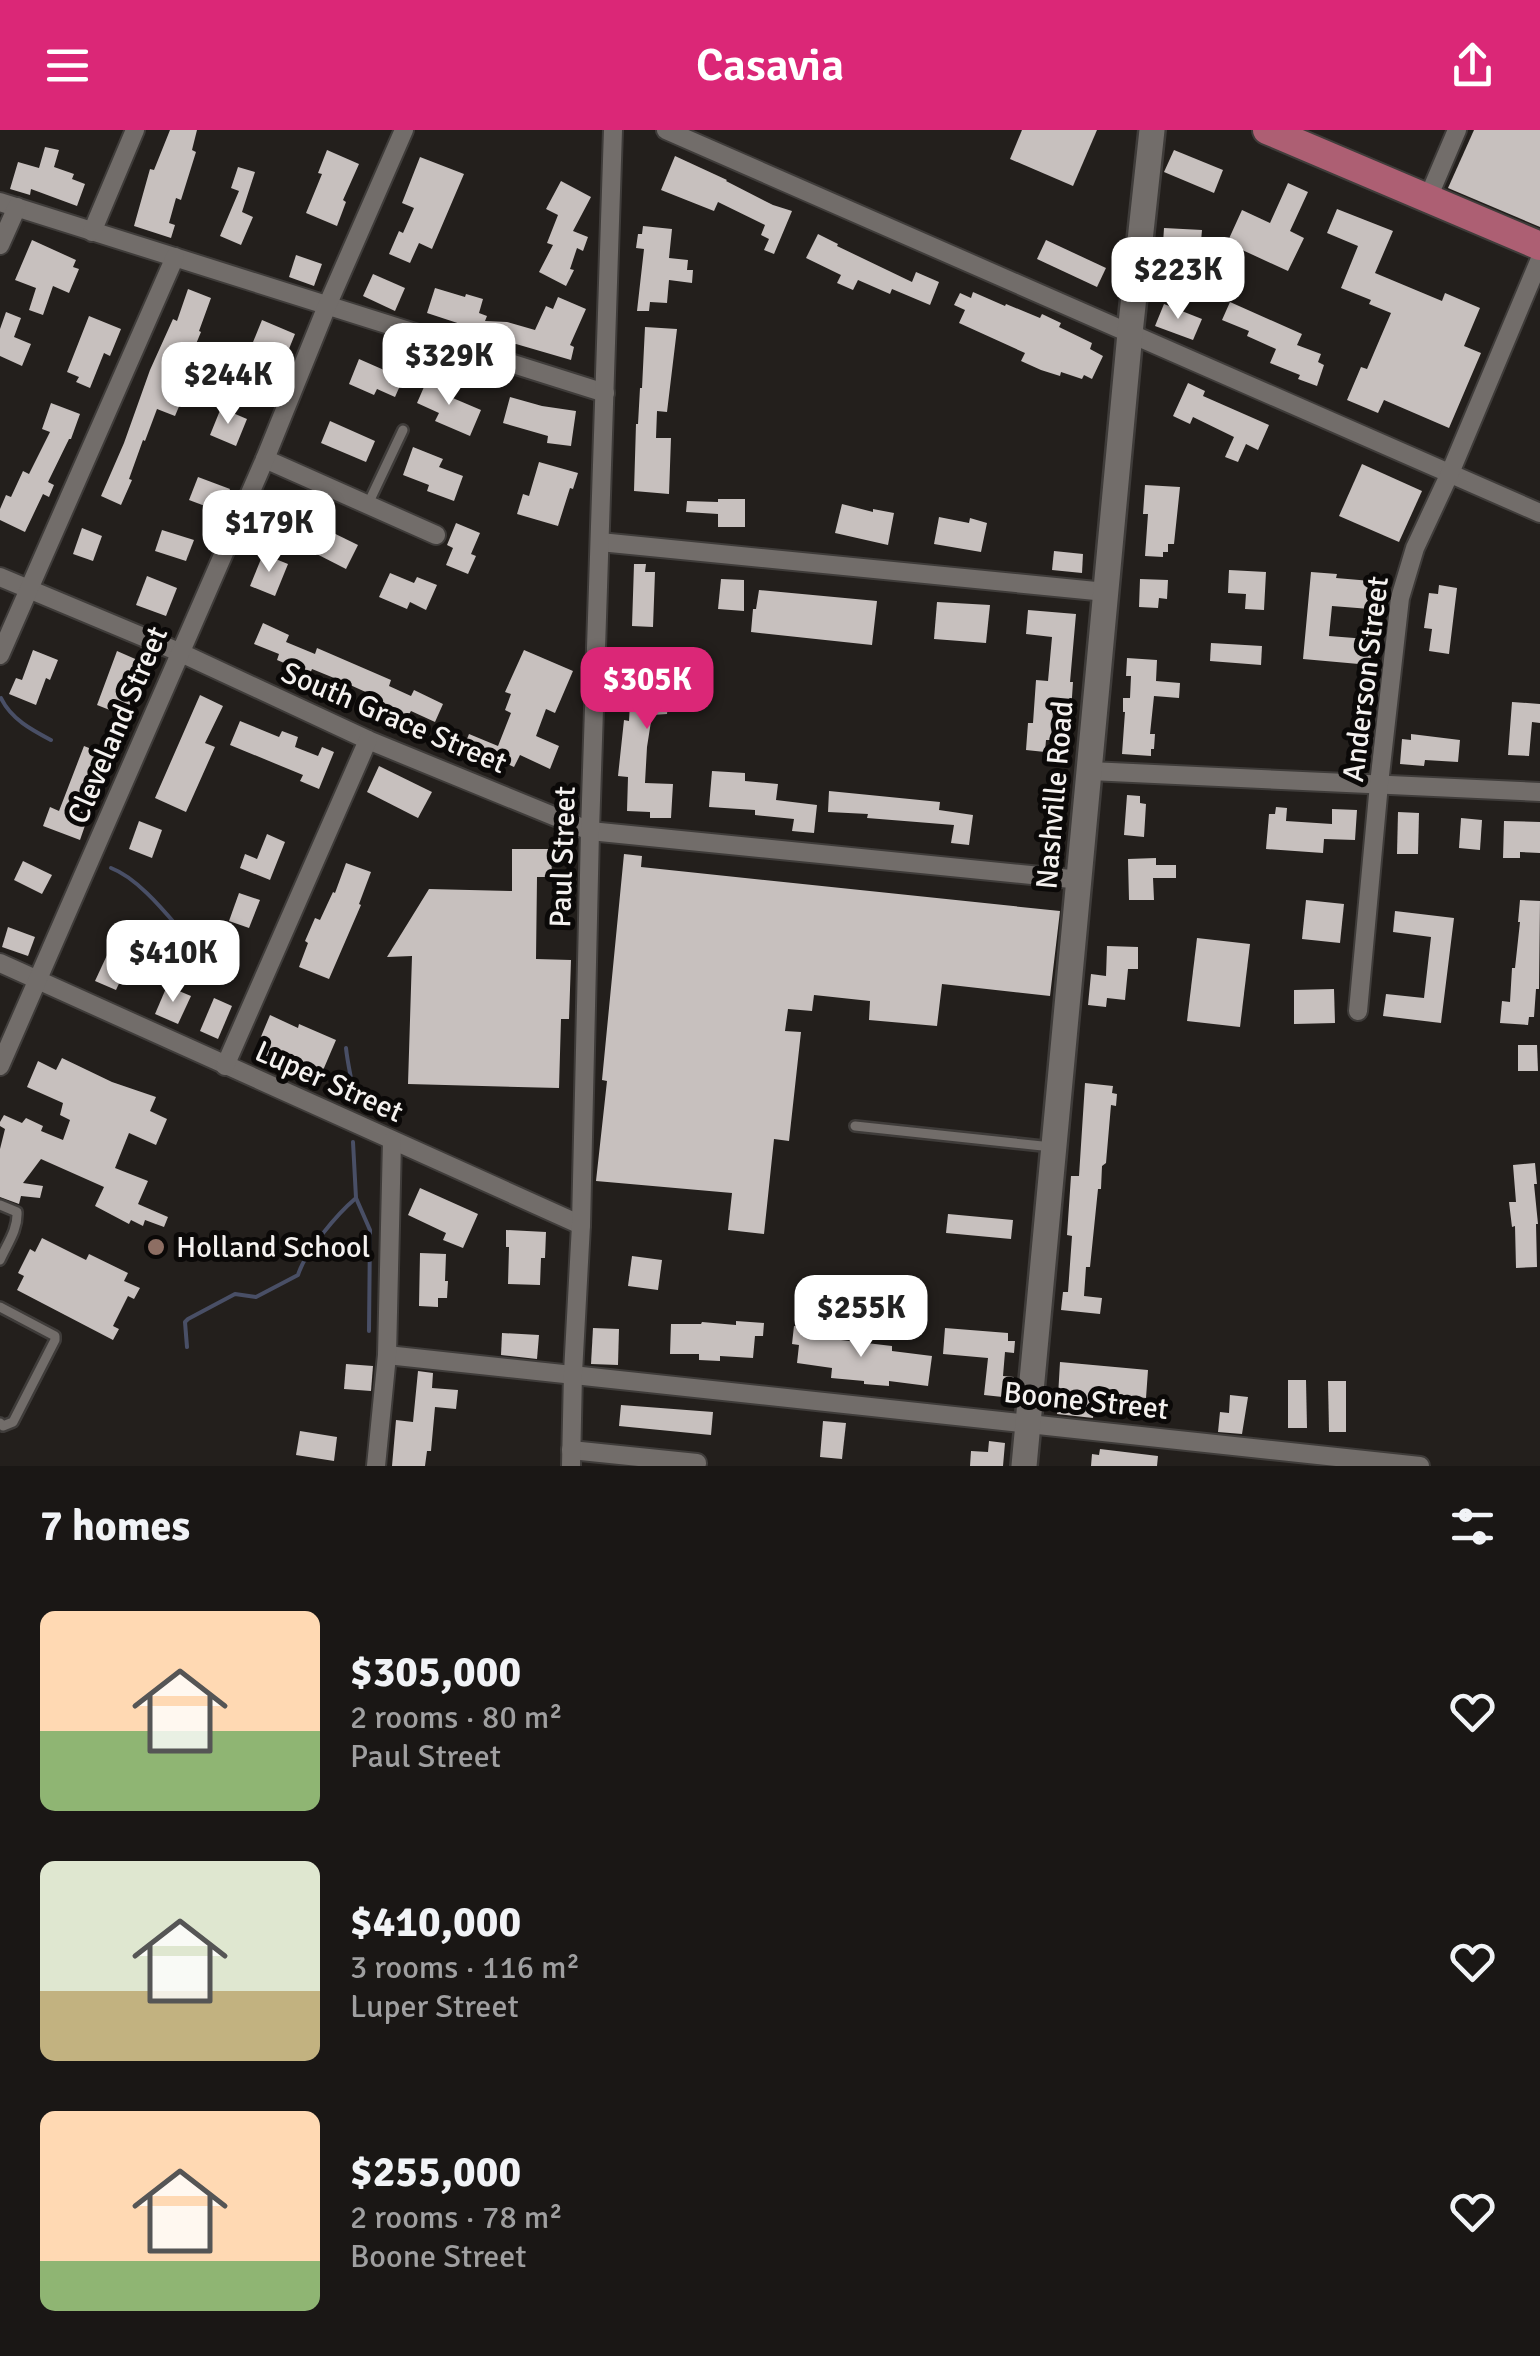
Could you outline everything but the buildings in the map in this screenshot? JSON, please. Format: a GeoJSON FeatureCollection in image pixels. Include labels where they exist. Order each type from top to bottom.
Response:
{"type":"FeatureCollection","features":[{"type":"Feature","properties":{"kind":"main road","name":"Nashville Road"},"geometry":{"type":"LineString","coordinates":[[1024,1466],[1152,130]]}},
{"type":"Feature","properties":{"kind":"main road"},"geometry":{"type":"LineString","coordinates":[[1267,130],[1540,246]]}},
{"type":"Feature","properties":{"kind":"street"},"geometry":{"type":"LineString","coordinates":[[92,232],[135,130]]}},
{"type":"Feature","properties":{"kind":"street","name":"Cleveland Street"},"geometry":{"type":"LineString","coordinates":[[0,1066],[404,130]]}},
{"type":"Feature","properties":{"kind":"street","name":"Paul Street"},"geometry":{"type":"LineString","coordinates":[[571,1458],[612,130]]}},
{"type":"Feature","properties":{"kind":"street"},"geometry":{"type":"LineString","coordinates":[[666,130],[1540,513]]}},
{"type":"Feature","properties":{"kind":"street"},"geometry":{"type":"LineString","coordinates":[[1428,198],[1457,130]]}},
{"type":"Feature","properties":{"kind":"street"},"geometry":{"type":"LineString","coordinates":[[0,245],[8,204],[605,393]]}},
{"type":"Feature","properties":{"kind":"street"},"geometry":{"type":"LineString","coordinates":[[0,656],[176,256]]}},
{"type":"Feature","properties":{"kind":"street","name":"Anderson Street"},"geometry":{"type":"LineString","coordinates":[[1358,1011],[1400,598],[1415,548],[1540,260]]}},
{"type":"Feature","properties":{"kind":"street"},"geometry":{"type":"LineString","coordinates":[[265,458],[436,535]]}},
{"type":"Feature","properties":{"kind":"street"},"geometry":{"type":"LineString","coordinates":[[600,542],[1106,592]]}},
{"type":"Feature","properties":{"kind":"street","name":"South Grace Street"},"geometry":{"type":"LineString","coordinates":[[0,578],[179,652],[368,740],[590,831],[1080,880]]}},
{"type":"Feature","properties":{"kind":"street"},"geometry":{"type":"LineString","coordinates":[[226,1066],[368,740]]}},
{"type":"Feature","properties":{"kind":"street"},"geometry":{"type":"LineString","coordinates":[[1090,771],[1540,792]]}},
{"type":"Feature","properties":{"kind":"street","name":"Luper Street"},"geometry":{"type":"LineString","coordinates":[[0,963],[581,1225]]}},
{"type":"Feature","properties":{"kind":"street"},"geometry":{"type":"LineString","coordinates":[[376,1466],[387,1355],[392,1141]]}},
{"type":"Feature","properties":{"kind":"street","name":"Boone Street"},"geometry":{"type":"LineString","coordinates":[[387,1355],[1029,1422],[1352,1463],[1420,1466]]}},
{"type":"Feature","properties":{"kind":"street"},"geometry":{"type":"LineString","coordinates":[[571,1458],[697,1463]]}},
{"type":"Feature","properties":{"kind":"lane"},"geometry":{"type":"LineString","coordinates":[[368,504],[402,430]]}},
{"type":"Feature","properties":{"kind":"lane"},"geometry":{"type":"LineString","coordinates":[[855,1126],[1055,1148]]}},
{"type":"Feature","properties":{"kind":"lane"},"geometry":{"type":"LineString","coordinates":[[0,1205],[17,1212],[16,1226],[0,1260]]}},
{"type":"Feature","properties":{"kind":"lane"},"geometry":{"type":"LineString","coordinates":[[0,1306],[55,1340],[12,1422],[3,1426],[0,1423]]}},
{"type":"Feature","properties":{"kind":"waterway"},"geometry":{"type":"LineString","coordinates":[[1,698],[16,718],[51,740]]}},
{"type":"Feature","properties":{"kind":"waterway"},"geometry":{"type":"LineString","coordinates":[[111,868],[147,893],[190,943],[228,977]]}},
{"type":"Feature","properties":{"kind":"waterway"},"geometry":{"type":"LineString","coordinates":[[346,1048],[355,1107]]}},
{"type":"Feature","properties":{"kind":"waterway"},"geometry":{"type":"LineString","coordinates":[[353,1142],[356,1198],[370,1230],[369,1331]]}},
{"type":"Feature","properties":{"kind":"waterway"},"geometry":{"type":"LineString","coordinates":[[187,1347],[188,1319],[235,1294],[256,1297],[298,1275],[322,1234],[356,1198]]}},
{"type":"Feature","properties":{"kind":"place","name":"Holland School"},"geometry":{"type":"Point","coordinates":[156,1247]}}]}
